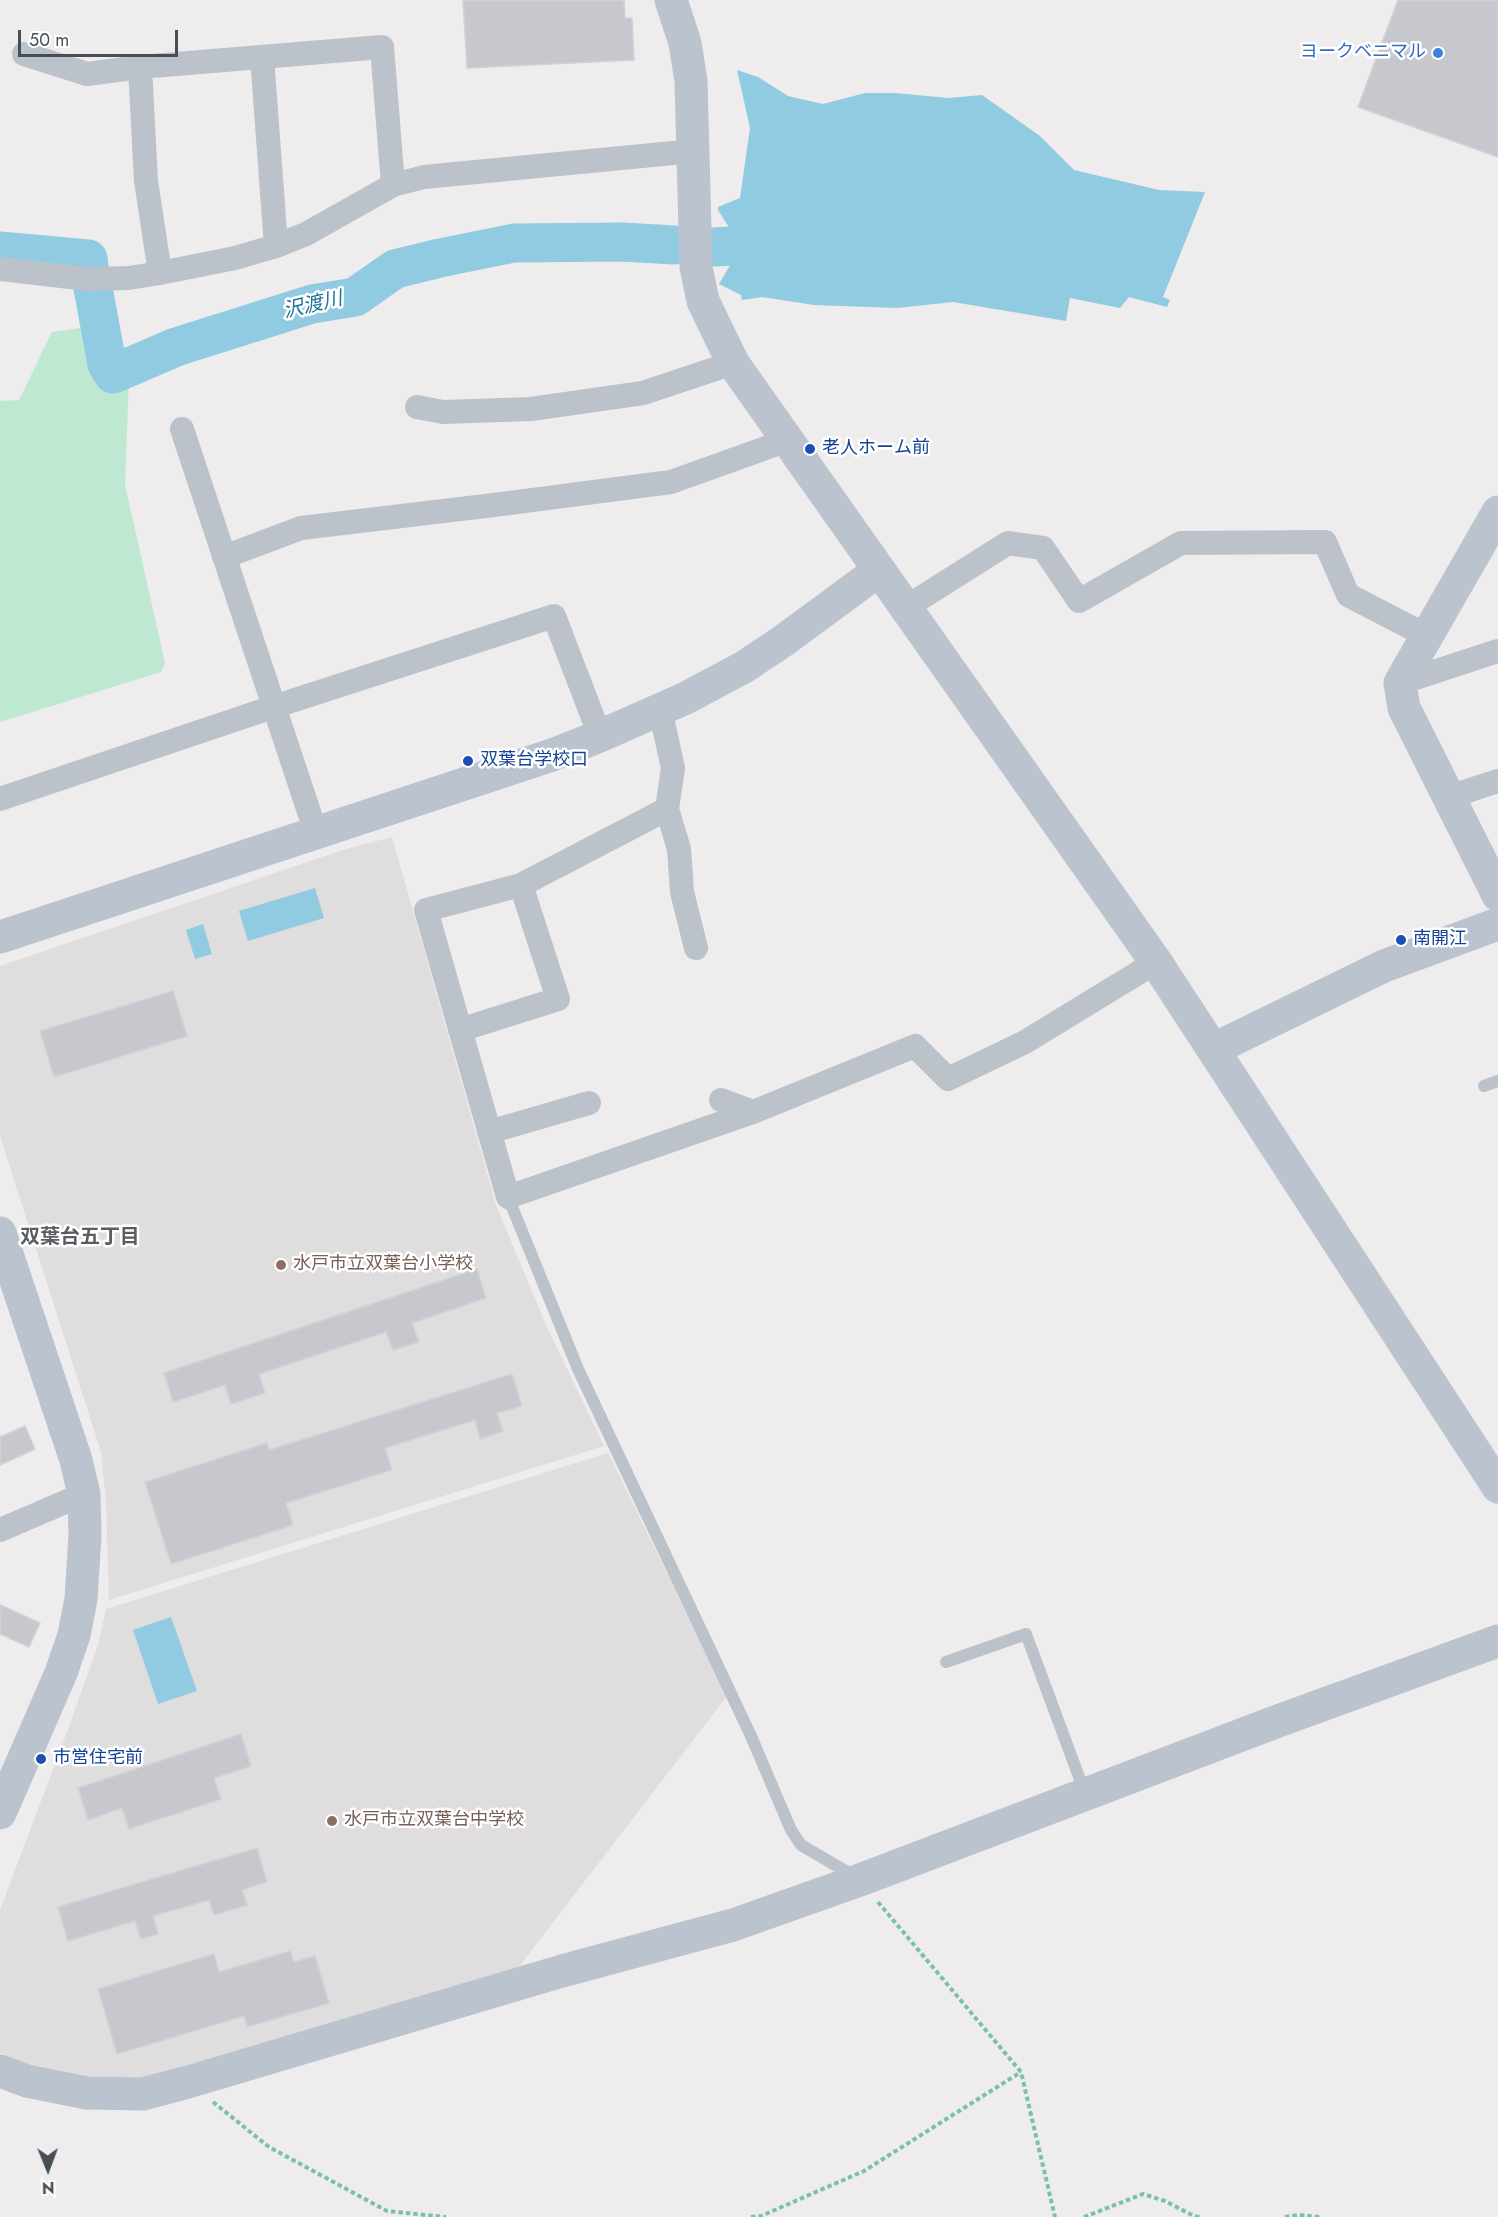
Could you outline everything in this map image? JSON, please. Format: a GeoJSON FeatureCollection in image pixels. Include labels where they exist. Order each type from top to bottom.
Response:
{"type":"FeatureCollection","features":[{"type":"Feature","properties":{"kind":"street"},"geometry":{"type":"LineString","coordinates":[[671,0],[685,43],[691,81],[696,267],[703,300],[733,363],[1156,962],[1215,1049],[1498,1487]]}},
{"type":"Feature","properties":{"kind":"street"},"geometry":{"type":"LineString","coordinates":[[24,54],[87,74],[140,67],[382,47],[393,185]]}},
{"type":"Feature","properties":{"kind":"street"},"geometry":{"type":"LineString","coordinates":[[262,57],[276,246]]}},
{"type":"Feature","properties":{"kind":"street"},"geometry":{"type":"LineString","coordinates":[[140,67],[146,182],[160,273]]}},
{"type":"Feature","properties":{"kind":"street"},"geometry":{"type":"LineString","coordinates":[[0,269],[87,279],[129,278],[160,273],[235,258],[276,246],[306,234],[393,185],[424,177],[694,151]]}},
{"type":"Feature","properties":{"kind":"street"},"geometry":{"type":"LineString","coordinates":[[417,407],[443,412],[531,409],[643,393],[733,363]]}},
{"type":"Feature","properties":{"kind":"street"},"geometry":{"type":"LineString","coordinates":[[182,429],[316,833]]}},
{"type":"Feature","properties":{"kind":"street"},"geometry":{"type":"LineString","coordinates":[[224,557],[301,528],[671,482],[788,440]]}},
{"type":"Feature","properties":{"kind":"street"},"geometry":{"type":"LineString","coordinates":[[1498,512],[1400,683],[1404,708],[1498,895]]}},
{"type":"Feature","properties":{"kind":"street"},"geometry":{"type":"LineString","coordinates":[[905,608],[1008,543],[1043,548],[1079,601],[1181,543],[1325,542],[1348,595],[1427,636]]}},
{"type":"Feature","properties":{"kind":"street"},"geometry":{"type":"LineString","coordinates":[[0,936],[552,755],[600,736],[744,667],[879,571]]}},
{"type":"Feature","properties":{"kind":"street"},"geometry":{"type":"LineString","coordinates":[[0,799],[554,616],[600,736]]}},
{"type":"Feature","properties":{"kind":"street"},"geometry":{"type":"LineString","coordinates":[[1400,683],[1498,651]]}},
{"type":"Feature","properties":{"kind":"street"},"geometry":{"type":"LineString","coordinates":[[660,709],[673,768],[668,809],[679,849],[682,892],[696,948]]}},
{"type":"Feature","properties":{"kind":"street"},"geometry":{"type":"LineString","coordinates":[[1449,797],[1498,781]]}},
{"type":"Feature","properties":{"kind":"street"},"geometry":{"type":"LineString","coordinates":[[668,809],[521,885],[426,910],[508,1197],[753,1112],[915,1046],[948,1079],[1025,1042],[1156,962]]}},
{"type":"Feature","properties":{"kind":"street"},"geometry":{"type":"LineString","coordinates":[[460,1030],[558,999],[521,885]]}},
{"type":"Feature","properties":{"kind":"street"},"geometry":{"type":"LineString","coordinates":[[1215,1049],[1384,966],[1498,924]]}},
{"type":"Feature","properties":{"kind":"street"},"geometry":{"type":"LineString","coordinates":[[721,1100],[753,1112]]}},
{"type":"Feature","properties":{"kind":"street"},"geometry":{"type":"LineString","coordinates":[[489,1132],[589,1104]]}},
{"type":"Feature","properties":{"kind":"street"},"geometry":{"type":"LineString","coordinates":[[0,1233],[70,1442],[84,1494],[85,1562],[74,1635],[61,1673],[0,1813]]}},
{"type":"Feature","properties":{"kind":"street"},"geometry":{"type":"LineString","coordinates":[[0,1530],[84,1494]]}},
{"type":"Feature","properties":{"kind":"street"},"geometry":{"type":"LineString","coordinates":[[0,2071],[27,2081],[87,2093],[143,2094],[188,2082],[562,1971],[733,1925],[860,1880],[1278,1721],[1498,1641]]}},
{"type":"Feature","properties":{"kind":"lane"},"geometry":{"type":"LineString","coordinates":[[1484,1086],[1498,1081]]}},
{"type":"Feature","properties":{"kind":"lane"},"geometry":{"type":"LineString","coordinates":[[508,1197],[578,1369],[751,1736],[791,1830],[801,1845],[860,1880]]}},
{"type":"Feature","properties":{"kind":"lane"},"geometry":{"type":"LineString","coordinates":[[946,1662],[1026,1634],[1085,1794]]}},
{"type":"Feature","properties":{"kind":"path"},"geometry":{"type":"LineString","coordinates":[[860,1880],[1022,2072],[1055,2217]]}},
{"type":"Feature","properties":{"kind":"path"},"geometry":{"type":"LineString","coordinates":[[751,2217],[761,2216],[864,2172],[1022,2072]]}},
{"type":"Feature","properties":{"kind":"path"},"geometry":{"type":"LineString","coordinates":[[188,2082],[268,2147],[387,2214],[446,2217]]}},
{"type":"Feature","properties":{"kind":"path"},"geometry":{"type":"LineString","coordinates":[[1084,2217],[1143,2194],[1200,2217]]}},
{"type":"Feature","properties":{"kind":"path"},"geometry":{"type":"LineString","coordinates":[[1285,2217],[1298,2215],[1320,2217]]}},
{"type":"Feature","properties":{"kind":"shaded area","name":"水戸市立双葉台小学校"},"geometry":{"type":"Polygon","coordinates":[[[392,837],[496,1205],[546,1325],[604,1446],[109,1600],[106,1502],[101,1452],[0,1136],[0,966],[346,849],[392,837]]]}},
{"type":"Feature","properties":{"kind":"shaded area","name":"水戸市立双葉台中学校"},"geometry":{"type":"Polygon","coordinates":[[[608,1453],[727,1696],[518,1968],[143,2078],[87,2076],[27,2064],[0,2053],[0,1910],[98,1645],[106,1609],[608,1453]]]}},
{"type":"Feature","properties":{"kind":"green space"},"geometry":{"type":"Polygon","coordinates":[[[94,326],[100,386],[129,378],[125,485],[165,663],[161,672],[0,722],[0,401],[19,400],[52,332],[94,326]]]}},
{"type":"Feature","properties":{"kind":"water"},"geometry":{"type":"Polygon","coordinates":[[[737,70],[758,77],[788,96],[823,104],[865,93],[949,98],[982,95],[1040,136],[1074,170],[1159,190],[1205,192],[1163,297],[1170,300],[1167,307],[1129,297],[1120,308],[1070,298],[1066,321],[953,302],[897,308],[814,305],[762,297],[742,300],[741,295],[719,284],[729,267],[732,238],[730,229],[718,207],[740,198],[750,128],[737,70]]]}},
{"type":"Feature","properties":{"kind":"water"},"geometry":{"type":"Polygon","coordinates":[[[315,888],[324,918],[248,941],[239,911],[315,888]]]}},
{"type":"Feature","properties":{"kind":"water"},"geometry":{"type":"Polygon","coordinates":[[[203,924],[212,954],[195,959],[186,930],[203,924]]]}},
{"type":"Feature","properties":{"kind":"water"},"geometry":{"type":"Polygon","coordinates":[[[171,1617],[197,1691],[158,1704],[133,1630],[171,1617]]]}},
{"type":"Feature","properties":{"kind":"building"},"geometry":{"type":"Polygon","coordinates":[[[463,0],[624,0],[625,18],[632,18],[634,60],[467,68],[463,0]]]}},
{"type":"Feature","properties":{"kind":"building","name":"ヨークベニマル"},"geometry":{"type":"Polygon","coordinates":[[[1398,0],[1498,0],[1498,157],[1358,107],[1398,0]]]}},
{"type":"Feature","properties":{"kind":"building"},"geometry":{"type":"Polygon","coordinates":[[[173,991],[187,1036],[54,1077],[40,1031],[173,991]]]}},
{"type":"Feature","properties":{"kind":"building"},"geometry":{"type":"Polygon","coordinates":[[[477,1269],[486,1298],[412,1323],[419,1342],[393,1350],[386,1332],[259,1374],[265,1393],[231,1404],[225,1385],[173,1402],[164,1373],[477,1269]]]}},
{"type":"Feature","properties":{"kind":"building"},"geometry":{"type":"Polygon","coordinates":[[[512,1374],[522,1406],[497,1413],[503,1431],[480,1439],[475,1420],[385,1448],[392,1470],[286,1503],[293,1525],[171,1564],[145,1482],[267,1443],[269,1450],[512,1374]]]}},
{"type":"Feature","properties":{"kind":"building"},"geometry":{"type":"Polygon","coordinates":[[[25,1426],[35,1449],[0,1465],[0,1437],[25,1426]]]}},
{"type":"Feature","properties":{"kind":"building"},"geometry":{"type":"Polygon","coordinates":[[[0,1605],[40,1623],[29,1647],[0,1634],[0,1605]]]}},
{"type":"Feature","properties":{"kind":"building"},"geometry":{"type":"Polygon","coordinates":[[[241,1734],[251,1766],[214,1778],[221,1799],[129,1829],[122,1808],[88,1820],[78,1788],[241,1734]]]}},
{"type":"Feature","properties":{"kind":"building"},"geometry":{"type":"Polygon","coordinates":[[[257,1848],[267,1882],[242,1890],[247,1905],[214,1915],[209,1900],[153,1916],[158,1934],[141,1939],[135,1921],[68,1941],[58,1907],[257,1848]]]}},
{"type":"Feature","properties":{"kind":"building"},"geometry":{"type":"Polygon","coordinates":[[[290,1951],[294,1962],[315,1956],[329,2003],[247,2027],[244,2016],[117,2054],[98,1989],[214,1954],[219,1972],[290,1951]]]}},
{"type":"Feature","properties":{"kind":"waterway","name":"沢渡川"},"geometry":{"type":"LineString","coordinates":[[93,288],[107,364],[113,374],[176,347],[312,304],[355,297],[395,269],[440,258],[514,243],[623,242],[674,245]]}},
{"type":"Feature","properties":{"kind":"waterway","name":"沢渡川"},"geometry":{"type":"LineString","coordinates":[[715,247],[782,243]]}},
{"type":"Feature","properties":{"kind":"waterway","name":"沢渡川"},"geometry":{"type":"LineString","coordinates":[[0,251],[88,259],[89,267]]}},
{"type":"Feature","properties":{"kind":"place","name":"ヨークベニマル"},"geometry":{"type":"Point","coordinates":[1438,53]}},
{"type":"Feature","properties":{"kind":"place","name":"老人ホーム前"},"geometry":{"type":"Point","coordinates":[810,449]}},
{"type":"Feature","properties":{"kind":"place","name":"双葉台学校口"},"geometry":{"type":"Point","coordinates":[468,761]}},
{"type":"Feature","properties":{"kind":"place","name":"南開江"},"geometry":{"type":"Point","coordinates":[1401,940]}},
{"type":"Feature","properties":{"kind":"place","name":"水戸市立双葉台小学校"},"geometry":{"type":"Point","coordinates":[281,1265]}},
{"type":"Feature","properties":{"kind":"place","name":"市営住宅前"},"geometry":{"type":"Point","coordinates":[41,1759]}},
{"type":"Feature","properties":{"kind":"place","name":"水戸市立双葉台中学校"},"geometry":{"type":"Point","coordinates":[332,1821]}},
{"type":"Feature","properties":{"kind":"district","name":"双葉台五丁目"},"geometry":{"type":"Point","coordinates":[80,1238]}}]}
